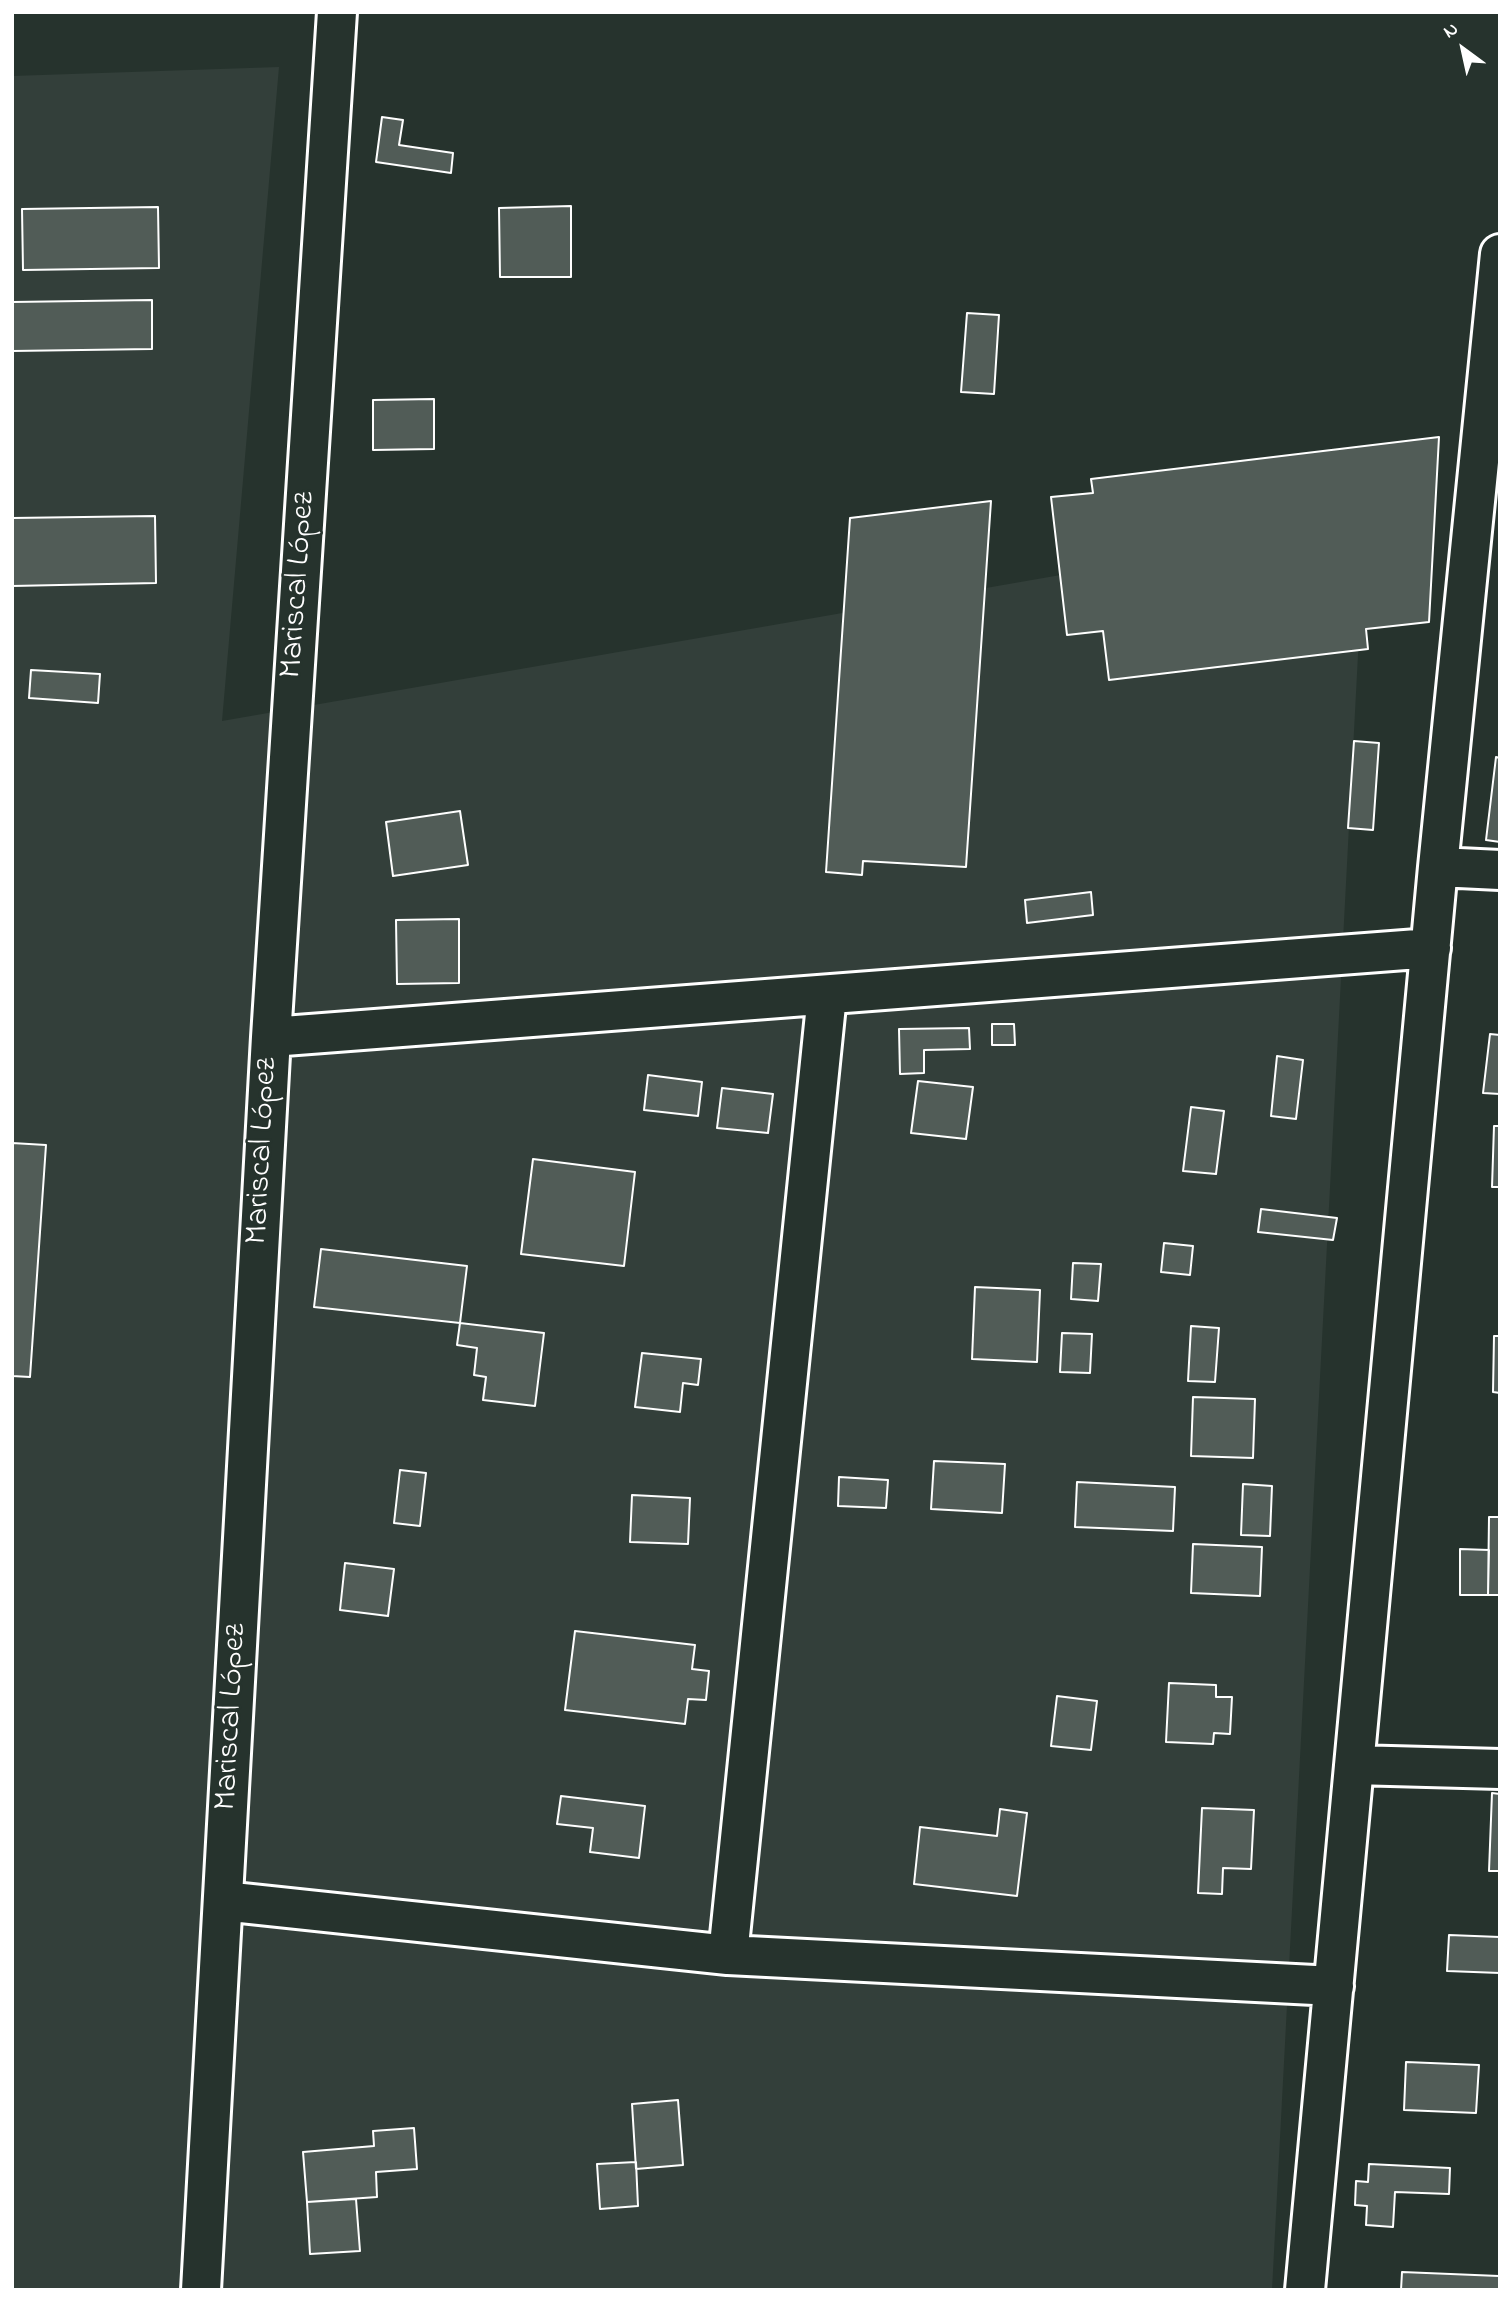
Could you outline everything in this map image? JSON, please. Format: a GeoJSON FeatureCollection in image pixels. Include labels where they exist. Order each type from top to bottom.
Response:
{"type":"FeatureCollection","features":[{"type":"Feature","properties":{"kind":"street","name":"Mariscal López"},"geometry":{"type":"LineString","coordinates":[[201,2290],[271,1037],[337,12]]}},
{"type":"Feature","properties":{"kind":"street"},"geometry":{"type":"LineString","coordinates":[[1305,2290],[1438,867],[1500,254]]}},
{"type":"Feature","properties":{"kind":"street"},"geometry":{"type":"LineString","coordinates":[[1438,867],[1500,870]]}},
{"type":"Feature","properties":{"kind":"street"},"geometry":{"type":"LineString","coordinates":[[271,1037],[1431,948]]}},
{"type":"Feature","properties":{"kind":"street"},"geometry":{"type":"LineString","coordinates":[[728,1955],[827,995]]}},
{"type":"Feature","properties":{"kind":"street"},"geometry":{"type":"LineString","coordinates":[[1354,1765],[1500,1769]]}},
{"type":"Feature","properties":{"kind":"street"},"geometry":{"type":"LineString","coordinates":[[223,1901],[728,1955],[1334,1986]]}},
{"type":"Feature","properties":{"kind":"shaded area"},"geometry":{"type":"Polygon","coordinates":[[[279,67],[222,721],[1365,522],[1272,2290],[12,2290],[12,76],[279,67]]]}},
{"type":"Feature","properties":{"kind":"building"},"geometry":{"type":"Polygon","coordinates":[[[382,117],[403,120],[399,145],[453,153],[451,173],[376,162],[382,117]]]}},
{"type":"Feature","properties":{"kind":"building"},"geometry":{"type":"Polygon","coordinates":[[[571,206],[571,277],[500,277],[499,208],[571,206]]]}},
{"type":"Feature","properties":{"kind":"building"},"geometry":{"type":"Polygon","coordinates":[[[158,207],[159,268],[23,270],[22,209],[158,207]]]}},
{"type":"Feature","properties":{"kind":"building"},"geometry":{"type":"Polygon","coordinates":[[[152,300],[152,349],[12,351],[12,302],[152,300]]]}},
{"type":"Feature","properties":{"kind":"building"},"geometry":{"type":"Polygon","coordinates":[[[967,313],[999,315],[994,394],[961,392],[967,313]]]}},
{"type":"Feature","properties":{"kind":"building"},"geometry":{"type":"Polygon","coordinates":[[[434,399],[434,449],[373,450],[373,400],[434,399]]]}},
{"type":"Feature","properties":{"kind":"building"},"geometry":{"type":"Polygon","coordinates":[[[1439,437],[1429,622],[1366,629],[1368,649],[1109,680],[1103,631],[1067,635],[1051,497],[1093,493],[1091,479],[1439,437]]]}},
{"type":"Feature","properties":{"kind":"building"},"geometry":{"type":"Polygon","coordinates":[[[991,501],[966,867],[863,861],[862,875],[826,872],[850,518],[991,501]]]}},
{"type":"Feature","properties":{"kind":"building"},"geometry":{"type":"Polygon","coordinates":[[[155,516],[156,583],[12,586],[12,518],[155,516]]]}},
{"type":"Feature","properties":{"kind":"building"},"geometry":{"type":"Polygon","coordinates":[[[31,670],[100,674],[98,703],[29,698],[31,670]]]}},
{"type":"Feature","properties":{"kind":"building"},"geometry":{"type":"Polygon","coordinates":[[[1354,741],[1379,743],[1373,830],[1348,828],[1354,741]]]}},
{"type":"Feature","properties":{"kind":"building"},"geometry":{"type":"Polygon","coordinates":[[[1496,757],[1500,758],[1500,842],[1486,840],[1496,757]]]}},
{"type":"Feature","properties":{"kind":"building"},"geometry":{"type":"Polygon","coordinates":[[[460,811],[468,865],[393,876],[386,822],[460,811]]]}},
{"type":"Feature","properties":{"kind":"building"},"geometry":{"type":"Polygon","coordinates":[[[1091,892],[1093,915],[1027,923],[1025,900],[1091,892]]]}},
{"type":"Feature","properties":{"kind":"building"},"geometry":{"type":"Polygon","coordinates":[[[459,919],[459,983],[397,984],[396,920],[459,919]]]}},
{"type":"Feature","properties":{"kind":"building"},"geometry":{"type":"Polygon","coordinates":[[[992,1024],[1014,1024],[1015,1045],[992,1045],[992,1024]]]}},
{"type":"Feature","properties":{"kind":"building"},"geometry":{"type":"Polygon","coordinates":[[[969,1028],[970,1049],[924,1050],[924,1073],[900,1074],[899,1029],[969,1028]]]}},
{"type":"Feature","properties":{"kind":"building"},"geometry":{"type":"Polygon","coordinates":[[[1490,1034],[1500,1035],[1500,1094],[1483,1093],[1490,1034]]]}},
{"type":"Feature","properties":{"kind":"building"},"geometry":{"type":"Polygon","coordinates":[[[1277,1056],[1303,1060],[1296,1119],[1271,1116],[1277,1056]]]}},
{"type":"Feature","properties":{"kind":"building"},"geometry":{"type":"Polygon","coordinates":[[[648,1075],[702,1082],[698,1116],[644,1110],[648,1075]]]}},
{"type":"Feature","properties":{"kind":"building"},"geometry":{"type":"Polygon","coordinates":[[[918,1081],[973,1087],[966,1139],[911,1133],[918,1081]]]}},
{"type":"Feature","properties":{"kind":"building"},"geometry":{"type":"Polygon","coordinates":[[[722,1088],[773,1094],[768,1133],[717,1128],[722,1088]]]}},
{"type":"Feature","properties":{"kind":"building"},"geometry":{"type":"Polygon","coordinates":[[[1191,1107],[1224,1111],[1216,1174],[1183,1171],[1191,1107]]]}},
{"type":"Feature","properties":{"kind":"building"},"geometry":{"type":"Polygon","coordinates":[[[1494,1126],[1500,1126],[1500,1187],[1492,1187],[1494,1126]]]}},
{"type":"Feature","properties":{"kind":"building"},"geometry":{"type":"Polygon","coordinates":[[[12,1143],[46,1145],[30,1377],[12,1376],[12,1143]]]}},
{"type":"Feature","properties":{"kind":"building"},"geometry":{"type":"Polygon","coordinates":[[[533,1159],[635,1172],[624,1266],[521,1254],[533,1159]]]}},
{"type":"Feature","properties":{"kind":"building"},"geometry":{"type":"Polygon","coordinates":[[[1261,1209],[1337,1218],[1333,1240],[1258,1232],[1261,1209]]]}},
{"type":"Feature","properties":{"kind":"building"},"geometry":{"type":"Polygon","coordinates":[[[1164,1243],[1193,1246],[1190,1275],[1161,1272],[1164,1243]]]}},
{"type":"Feature","properties":{"kind":"building"},"geometry":{"type":"Polygon","coordinates":[[[321,1249],[467,1266],[460,1323],[314,1307],[321,1249]]]}},
{"type":"Feature","properties":{"kind":"building"},"geometry":{"type":"Polygon","coordinates":[[[1073,1263],[1101,1264],[1098,1301],[1071,1299],[1073,1263]]]}},
{"type":"Feature","properties":{"kind":"building"},"geometry":{"type":"Polygon","coordinates":[[[975,1287],[1040,1290],[1037,1362],[972,1359],[975,1287]]]}},
{"type":"Feature","properties":{"kind":"building"},"geometry":{"type":"Polygon","coordinates":[[[460,1323],[544,1333],[535,1406],[483,1400],[486,1377],[474,1375],[477,1348],[457,1345],[460,1323]]]}},
{"type":"Feature","properties":{"kind":"building"},"geometry":{"type":"Polygon","coordinates":[[[1191,1326],[1219,1328],[1215,1382],[1188,1381],[1191,1326]]]}},
{"type":"Feature","properties":{"kind":"building"},"geometry":{"type":"Polygon","coordinates":[[[1062,1333],[1092,1334],[1090,1373],[1060,1372],[1062,1333]]]}},
{"type":"Feature","properties":{"kind":"building"},"geometry":{"type":"Polygon","coordinates":[[[1494,1336],[1500,1336],[1500,1393],[1493,1392],[1494,1336]]]}},
{"type":"Feature","properties":{"kind":"building"},"geometry":{"type":"Polygon","coordinates":[[[642,1353],[701,1359],[698,1385],[683,1383],[680,1412],[635,1407],[642,1353]]]}},
{"type":"Feature","properties":{"kind":"building"},"geometry":{"type":"Polygon","coordinates":[[[1193,1397],[1255,1399],[1253,1458],[1191,1456],[1193,1397]]]}},
{"type":"Feature","properties":{"kind":"building"},"geometry":{"type":"Polygon","coordinates":[[[934,1461],[1005,1464],[1002,1513],[931,1509],[934,1461]]]}},
{"type":"Feature","properties":{"kind":"building"},"geometry":{"type":"Polygon","coordinates":[[[400,1470],[426,1473],[420,1526],[394,1523],[400,1470]]]}},
{"type":"Feature","properties":{"kind":"building"},"geometry":{"type":"Polygon","coordinates":[[[839,1477],[888,1480],[886,1508],[838,1506],[839,1477]]]}},
{"type":"Feature","properties":{"kind":"building"},"geometry":{"type":"Polygon","coordinates":[[[1077,1482],[1175,1487],[1173,1531],[1075,1527],[1077,1482]]]}},
{"type":"Feature","properties":{"kind":"building"},"geometry":{"type":"Polygon","coordinates":[[[1243,1484],[1272,1486],[1270,1536],[1241,1535],[1243,1484]]]}},
{"type":"Feature","properties":{"kind":"building"},"geometry":{"type":"Polygon","coordinates":[[[632,1495],[690,1498],[688,1544],[630,1542],[632,1495]]]}},
{"type":"Feature","properties":{"kind":"building"},"geometry":{"type":"Polygon","coordinates":[[[1489,1517],[1500,1517],[1500,1595],[1488,1595],[1489,1517]]]}},
{"type":"Feature","properties":{"kind":"building"},"geometry":{"type":"Polygon","coordinates":[[[1193,1544],[1262,1547],[1260,1596],[1191,1593],[1193,1544]]]}},
{"type":"Feature","properties":{"kind":"building"},"geometry":{"type":"Polygon","coordinates":[[[1460,1549],[1489,1550],[1488,1595],[1460,1595],[1460,1549]]]}},
{"type":"Feature","properties":{"kind":"building"},"geometry":{"type":"Polygon","coordinates":[[[345,1563],[394,1569],[388,1616],[340,1610],[345,1563]]]}},
{"type":"Feature","properties":{"kind":"building"},"geometry":{"type":"Polygon","coordinates":[[[575,1631],[695,1645],[692,1669],[709,1671],[706,1700],[688,1699],[685,1724],[565,1710],[575,1631]]]}},
{"type":"Feature","properties":{"kind":"building"},"geometry":{"type":"Polygon","coordinates":[[[1169,1683],[1216,1685],[1216,1697],[1232,1697],[1230,1734],[1214,1733],[1213,1744],[1166,1742],[1169,1683]]]}},
{"type":"Feature","properties":{"kind":"building"},"geometry":{"type":"Polygon","coordinates":[[[1057,1696],[1097,1701],[1091,1750],[1051,1746],[1057,1696]]]}},
{"type":"Feature","properties":{"kind":"building"},"geometry":{"type":"Polygon","coordinates":[[[1492,1793],[1500,1794],[1500,1871],[1489,1871],[1492,1793]]]}},
{"type":"Feature","properties":{"kind":"building"},"geometry":{"type":"Polygon","coordinates":[[[561,1796],[645,1806],[639,1858],[590,1852],[593,1828],[557,1824],[561,1796]]]}},
{"type":"Feature","properties":{"kind":"building"},"geometry":{"type":"Polygon","coordinates":[[[1202,1808],[1254,1810],[1251,1869],[1223,1868],[1222,1894],[1198,1893],[1202,1808]]]}},
{"type":"Feature","properties":{"kind":"building"},"geometry":{"type":"Polygon","coordinates":[[[1000,1809],[1027,1813],[1017,1896],[914,1884],[920,1827],[997,1836],[1000,1809]]]}},
{"type":"Feature","properties":{"kind":"building"},"geometry":{"type":"Polygon","coordinates":[[[1449,1935],[1500,1937],[1500,1973],[1447,1971],[1449,1935]]]}},
{"type":"Feature","properties":{"kind":"building"},"geometry":{"type":"Polygon","coordinates":[[[1406,2062],[1479,2065],[1476,2113],[1404,2110],[1406,2062]]]}},
{"type":"Feature","properties":{"kind":"building"},"geometry":{"type":"Polygon","coordinates":[[[678,2100],[683,2165],[636,2169],[632,2104],[678,2100]]]}},
{"type":"Feature","properties":{"kind":"building"},"geometry":{"type":"Polygon","coordinates":[[[414,2128],[417,2169],[376,2172],[377,2197],[307,2202],[303,2152],[374,2146],[373,2131],[414,2128]]]}},
{"type":"Feature","properties":{"kind":"building"},"geometry":{"type":"Polygon","coordinates":[[[636,2162],[638,2206],[600,2209],[597,2164],[636,2162]]]}},
{"type":"Feature","properties":{"kind":"building"},"geometry":{"type":"Polygon","coordinates":[[[1369,2164],[1450,2168],[1449,2194],[1395,2192],[1393,2227],[1366,2225],[1367,2206],[1355,2205],[1356,2181],[1368,2182],[1369,2164]]]}},
{"type":"Feature","properties":{"kind":"building"},"geometry":{"type":"Polygon","coordinates":[[[356,2199],[360,2251],[310,2254],[307,2202],[356,2199]]]}},
{"type":"Feature","properties":{"kind":"building"},"geometry":{"type":"Polygon","coordinates":[[[1402,2272],[1499,2276],[1499,2290],[1401,2290],[1402,2272]]]}}]}
